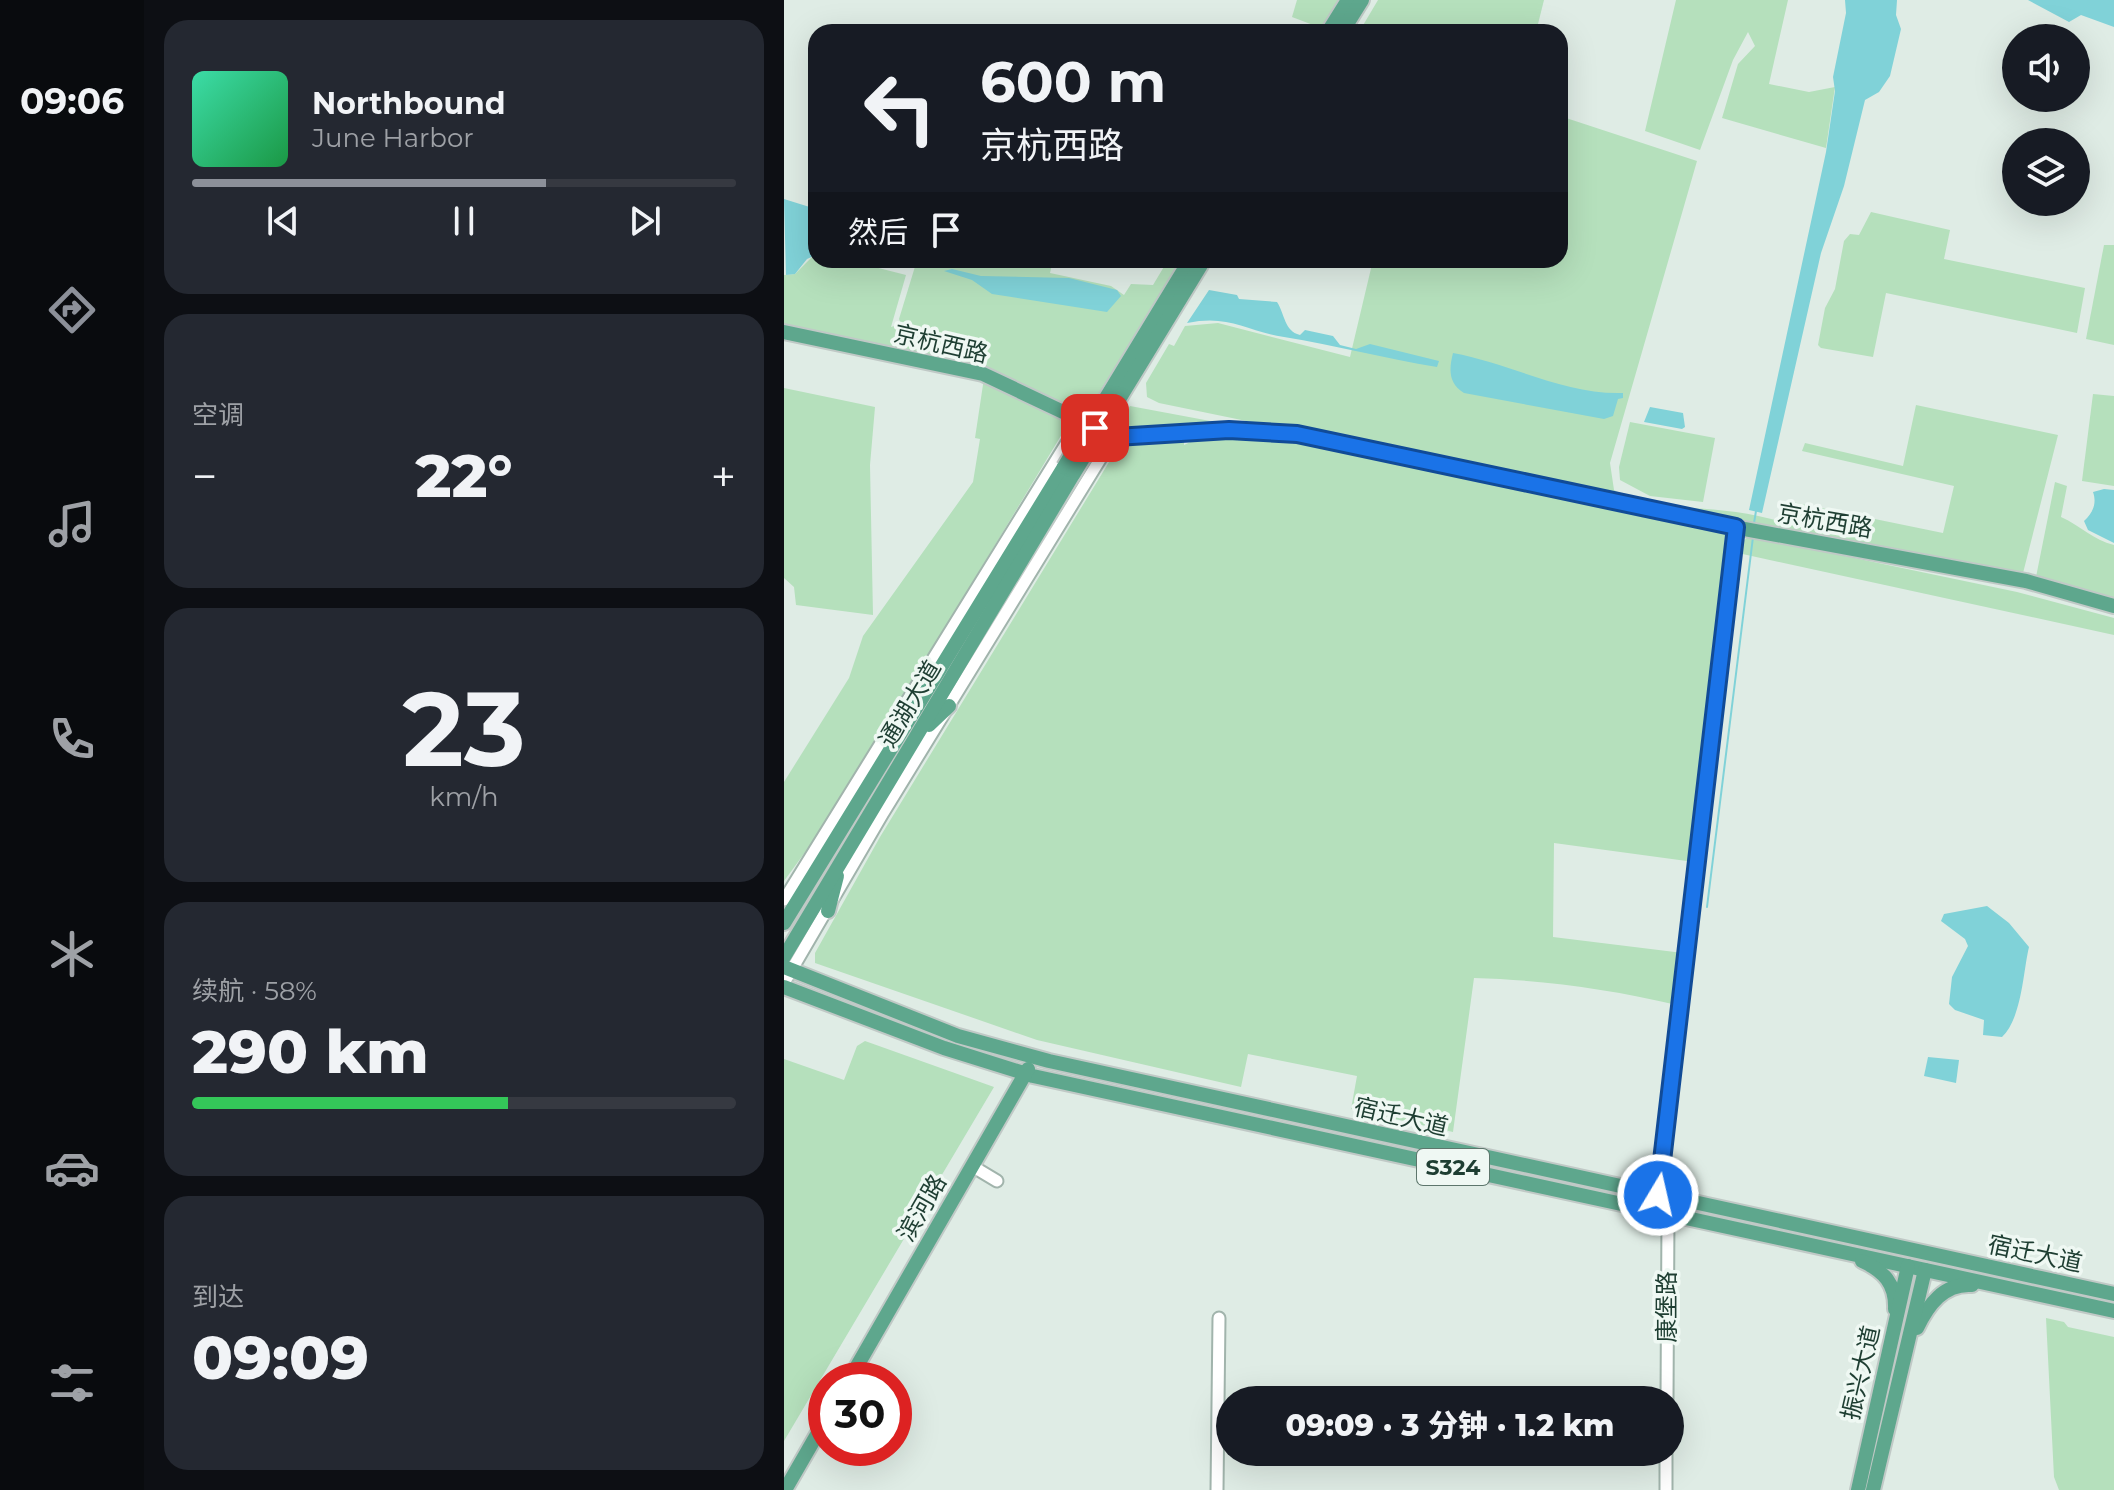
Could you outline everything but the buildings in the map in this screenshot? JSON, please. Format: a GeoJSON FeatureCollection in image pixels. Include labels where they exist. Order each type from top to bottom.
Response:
{"type":"FeatureCollection","features":[{"type":"Feature","properties":{"kind":"main road"},"geometry":{"type":"LineString","coordinates":[[1333,24],[1348,0]]}},
{"type":"Feature","properties":{"kind":"main road"},"geometry":{"type":"LineString","coordinates":[[1347,24],[1362,0]]}},
{"type":"Feature","properties":{"kind":"main road"},"geometry":{"type":"LineString","coordinates":[[1069,470],[1185,268]]}},
{"type":"Feature","properties":{"kind":"main road"},"geometry":{"type":"LineString","coordinates":[[1069,470],[1199,268]]}},
{"type":"Feature","properties":{"kind":"main road","name":"京杭西路"},"geometry":{"type":"LineString","coordinates":[[784,332],[983,374],[1110,435],[1229,430],[1297,434],[1736,527],[2026,581],[2114,606]]}},
{"type":"Feature","properties":{"kind":"main road","name":"通湖大道"},"geometry":{"type":"LineString","coordinates":[[786,973],[808,916],[1069,470]]}},
{"type":"Feature","properties":{"kind":"main road","name":"通湖大道"},"geometry":{"type":"LineString","coordinates":[[784,923],[789,903],[1069,470]]}},
{"type":"Feature","properties":{"kind":"main road"},"geometry":{"type":"LineString","coordinates":[[914,739],[949,706]]}},
{"type":"Feature","properties":{"kind":"main road"},"geometry":{"type":"LineString","coordinates":[[843,807],[875,774]]}},
{"type":"Feature","properties":{"kind":"main road"},"geometry":{"type":"LineString","coordinates":[[828,911],[839,863]]}},
{"type":"Feature","properties":{"kind":"main road"},"geometry":{"type":"LineString","coordinates":[[789,903],[796,914],[808,916]]}},
{"type":"Feature","properties":{"kind":"main road","name":"宿迁大道"},"geometry":{"type":"LineString","coordinates":[[786,973],[958,1036],[1034,1058],[2114,1294]]}},
{"type":"Feature","properties":{"kind":"main road","name":"宿迁大道"},"geometry":{"type":"LineString","coordinates":[[786,973],[944,1048],[1026,1074],[2114,1311]]}},
{"type":"Feature","properties":{"kind":"main road","name":"滨河路"},"geometry":{"type":"LineString","coordinates":[[859,1362],[1034,1058]]}},
{"type":"Feature","properties":{"kind":"main road"},"geometry":{"type":"LineString","coordinates":[[1824,1248],[1877,1268],[1890,1282],[1895,1308],[1887,1358]]}},
{"type":"Feature","properties":{"kind":"main road","name":"振兴大道"},"geometry":{"type":"LineString","coordinates":[[1858,1490],[1908,1266]]}},
{"type":"Feature","properties":{"kind":"main road","name":"振兴大道"},"geometry":{"type":"LineString","coordinates":[[1873,1490],[1925,1270]]}},
{"type":"Feature","properties":{"kind":"main road"},"geometry":{"type":"LineString","coordinates":[[1901,1365],[1926,1310],[1935,1298],[1963,1284],[2006,1288]]}},
{"type":"Feature","properties":{"kind":"main road"},"geometry":{"type":"LineString","coordinates":[[785,1490],[808,1450]]}},
{"type":"Feature","properties":{"kind":"street"},"geometry":{"type":"LineString","coordinates":[[789,903],[843,807],[1081,420]]}},
{"type":"Feature","properties":{"kind":"street"},"geometry":{"type":"LineString","coordinates":[[786,973],[828,911],[1110,443],[1110,435]]}},
{"type":"Feature","properties":{"kind":"street"},"geometry":{"type":"LineString","coordinates":[[1658,1195],[1736,527]]}},
{"type":"Feature","properties":{"kind":"street"},"geometry":{"type":"LineString","coordinates":[[972,1166],[997,1181]]}},
{"type":"Feature","properties":{"kind":"street","name":"康堡路"},"geometry":{"type":"LineString","coordinates":[[1667,1386],[1668,1214]]}},
{"type":"Feature","properties":{"kind":"street"},"geometry":{"type":"LineString","coordinates":[[1217,1490],[1219,1318]]}},
{"type":"Feature","properties":{"kind":"street"},"geometry":{"type":"LineString","coordinates":[[1666,1466],[1666,1490]]}},
{"type":"Feature","properties":{"kind":"green space"},"geometry":{"type":"Polygon","coordinates":[[[1297,0],[1338,0],[1323,24],[1310,24],[1292,17],[1297,0]]]}},
{"type":"Feature","properties":{"kind":"green space"},"geometry":{"type":"Polygon","coordinates":[[[1378,0],[1544,0],[1538,24],[1364,24],[1378,0]]]}},
{"type":"Feature","properties":{"kind":"green space"},"geometry":{"type":"Polygon","coordinates":[[[1676,0],[1788,0],[1769,84],[1809,92],[1835,87],[1826,148],[1722,118],[1738,64],[1755,46],[1748,32],[1733,60],[1700,150],[1645,131],[1676,0]]]}},
{"type":"Feature","properties":{"kind":"green space"},"geometry":{"type":"Polygon","coordinates":[[[1568,119],[1697,161],[1610,463],[1614,490],[1636,501],[1159,403],[1147,397],[1146,383],[1169,344],[1174,346],[1185,326],[1218,323],[1350,357],[1371,268],[1568,268],[1568,119]]]}},
{"type":"Feature","properties":{"kind":"green space"},"geometry":{"type":"Polygon","coordinates":[[[1871,212],[1950,230],[1944,259],[2085,288],[2077,333],[1886,293],[1873,357],[1821,348],[1818,345],[1825,308],[1835,289],[1844,241],[1850,234],[1859,235],[1871,212]]]}},
{"type":"Feature","properties":{"kind":"green space"},"geometry":{"type":"Polygon","coordinates":[[[2104,245],[2114,245],[2114,345],[2086,339],[2104,245]]]}},
{"type":"Feature","properties":{"kind":"green space"},"geometry":{"type":"Polygon","coordinates":[[[808,261],[808,268],[878,268],[906,275],[891,327],[901,324],[899,319],[915,268],[1051,268],[1050,273],[1111,286],[1124,295],[1131,284],[1153,285],[1163,268],[1178,268],[1088,414],[1016,382],[784,327],[784,275],[795,274],[808,261]]]}},
{"type":"Feature","properties":{"kind":"green space"},"geometry":{"type":"Polygon","coordinates":[[[984,378],[1061,414],[1065,429],[833,814],[784,881],[784,782],[849,678],[863,636],[973,482],[980,439],[975,438],[984,378]]]}},
{"type":"Feature","properties":{"kind":"green space"},"geometry":{"type":"Polygon","coordinates":[[[784,388],[875,407],[870,465],[873,615],[796,605],[794,587],[784,578],[784,388]]]}},
{"type":"Feature","properties":{"kind":"green space"},"geometry":{"type":"Polygon","coordinates":[[[2093,394],[2114,396],[2114,486],[2082,481],[2093,394]]]}},
{"type":"Feature","properties":{"kind":"green space"},"geometry":{"type":"Polygon","coordinates":[[[1916,405],[2058,435],[2022,577],[1662,507],[1731,511],[1797,527],[1800,521],[1792,511],[1792,502],[1943,533],[1954,486],[1802,451],[1805,443],[1903,466],[1916,405]]]}},
{"type":"Feature","properties":{"kind":"green space"},"geometry":{"type":"Polygon","coordinates":[[[1130,406],[1234,426],[1124,431],[1122,420],[1130,406]]]}},
{"type":"Feature","properties":{"kind":"green space"},"geometry":{"type":"Polygon","coordinates":[[[1630,422],[1715,438],[1703,502],[1650,496],[1620,480],[1619,467],[1630,422]]]}},
{"type":"Feature","properties":{"kind":"green space"},"geometry":{"type":"Polygon","coordinates":[[[1203,436],[1300,440],[1728,533],[1694,862],[1554,843],[1553,937],[1683,953],[1677,1005],[1576,986],[1474,978],[1453,1132],[1351,1109],[1357,1076],[1248,1054],[1241,1087],[1037,1040],[815,963],[815,953],[880,837],[1114,454],[1137,442],[1176,439],[1184,440],[1184,445],[1203,436]]]}},
{"type":"Feature","properties":{"kind":"green space"},"geometry":{"type":"Polygon","coordinates":[[[2055,482],[2067,486],[2061,517],[2114,545],[2114,602],[2036,577],[2055,482]]]}},
{"type":"Feature","properties":{"kind":"green space"},"geometry":{"type":"Polygon","coordinates":[[[1749,536],[2017,592],[2114,618],[2114,635],[1738,553],[1740,544],[1749,536]]]}},
{"type":"Feature","properties":{"kind":"green space"},"geometry":{"type":"Polygon","coordinates":[[[865,1041],[994,1087],[831,1362],[808,1362],[808,1401],[784,1441],[784,1059],[844,1080],[857,1046],[865,1041]]]}},
{"type":"Feature","properties":{"kind":"green space"},"geometry":{"type":"Polygon","coordinates":[[[2046,1318],[2064,1322],[2068,1327],[2114,1337],[2114,1490],[2059,1490],[2054,1477],[2046,1318]]]}},
{"type":"Feature","properties":{"kind":"water"},"geometry":{"type":"Polygon","coordinates":[[[1845,0],[1897,0],[1896,15],[1901,29],[1890,76],[1879,92],[1865,100],[1844,186],[1821,253],[1762,513],[1749,510],[1826,152],[1835,91],[1833,77],[1846,13],[1845,0]]]}},
{"type":"Feature","properties":{"kind":"water"},"geometry":{"type":"Polygon","coordinates":[[[2028,0],[2114,0],[2114,27],[2081,15],[2069,22],[2028,0]]]}},
{"type":"Feature","properties":{"kind":"water"},"geometry":{"type":"Polygon","coordinates":[[[784,199],[808,206],[808,259],[795,274],[786,275],[784,199]]]}},
{"type":"Feature","properties":{"kind":"water"},"geometry":{"type":"Polygon","coordinates":[[[952,269],[981,276],[1069,278],[1117,290],[1121,296],[1107,312],[992,294],[972,280],[944,271],[952,269]]]}},
{"type":"Feature","properties":{"kind":"water"},"geometry":{"type":"Polygon","coordinates":[[[1209,290],[1237,295],[1239,299],[1277,302],[1288,326],[1300,335],[1305,330],[1333,336],[1340,345],[1356,349],[1370,344],[1439,361],[1437,367],[1418,364],[1226,322],[1187,323],[1209,290]]]}},
{"type":"Feature","properties":{"kind":"water"},"geometry":{"type":"Polygon","coordinates":[[[1453,353],[1558,384],[1623,393],[1623,398],[1618,399],[1613,416],[1604,419],[1464,393],[1455,385],[1451,375],[1453,353]]]}},
{"type":"Feature","properties":{"kind":"water"},"geometry":{"type":"Polygon","coordinates":[[[1650,407],[1683,413],[1685,427],[1644,422],[1650,407]]]}},
{"type":"Feature","properties":{"kind":"water"},"geometry":{"type":"Polygon","coordinates":[[[2114,490],[2114,543],[2088,530],[2084,521],[2093,508],[2093,492],[2114,490]]]}},
{"type":"Feature","properties":{"kind":"water"},"geometry":{"type":"Polygon","coordinates":[[[1987,906],[2009,923],[2029,947],[2018,1007],[2009,1029],[2002,1037],[1983,1035],[1984,1020],[1955,1010],[1949,1004],[1952,977],[1968,946],[1965,939],[1941,921],[1944,914],[1987,906]]]}},
{"type":"Feature","properties":{"kind":"water"},"geometry":{"type":"Polygon","coordinates":[[[1928,1057],[1959,1060],[1956,1083],[1924,1076],[1928,1057]]]}},
{"type":"Feature","properties":{"kind":"waterway"},"geometry":{"type":"LineString","coordinates":[[1754,523],[1756,511]]}},
{"type":"Feature","properties":{"kind":"waterway"},"geometry":{"type":"LineString","coordinates":[[1707,907],[1753,537]]}},
{"type":"Feature","properties":{"kind":"route"},"geometry":{"type":"LineString","coordinates":[[1095,428],[1116,437],[1207,430],[1297,434],[1736,527],[1658,1195]]}}]}
